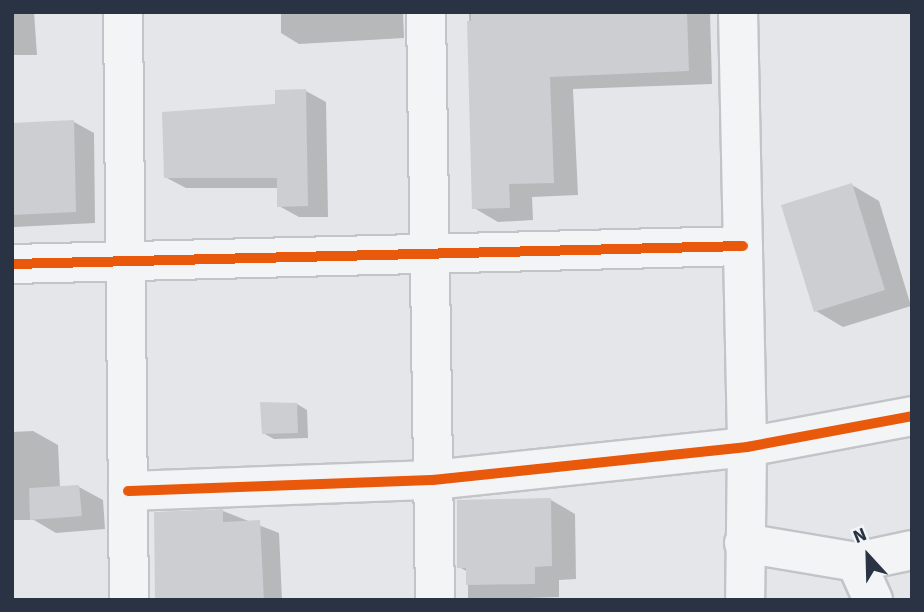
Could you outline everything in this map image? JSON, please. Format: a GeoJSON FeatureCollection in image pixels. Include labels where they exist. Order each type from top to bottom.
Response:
{"type":"FeatureCollection","features":[{"type":"Feature","properties":{"kind":"street"},"geometry":{"type":"LineString","coordinates":[[123,12],[129,600]]}},
{"type":"Feature","properties":{"kind":"street"},"geometry":{"type":"LineString","coordinates":[[426,12],[435,600]]}},
{"type":"Feature","properties":{"kind":"street"},"geometry":{"type":"LineString","coordinates":[[738,12],[747,447],[745,600]]}},
{"type":"Feature","properties":{"kind":"street"},"geometry":{"type":"LineString","coordinates":[[12,264],[744,246]]}},
{"type":"Feature","properties":{"kind":"street"},"geometry":{"type":"LineString","coordinates":[[128,491],[433,480],[747,447],[912,416]]}},
{"type":"Feature","properties":{"kind":"street"},"geometry":{"type":"LineString","coordinates":[[744,543],[856,562],[912,550]]}},
{"type":"Feature","properties":{"kind":"street"},"geometry":{"type":"LineString","coordinates":[[856,562],[873,600]]}},
{"type":"Feature","properties":{"kind":"building"},"geometry":{"type":"Polygon","coordinates":[[[471,12],[687,12],[689,71],[550,77],[554,183],[509,184],[510,208],[472,209],[467,21],[471,21],[471,12]]]}},
{"type":"Feature","properties":{"kind":"building"},"geometry":{"type":"Polygon","coordinates":[[[306,89],[308,206],[277,207],[277,178],[164,178],[162,112],[275,104],[275,90],[306,89]]]}},
{"type":"Feature","properties":{"kind":"building"},"geometry":{"type":"Polygon","coordinates":[[[74,120],[76,212],[12,215],[12,123],[74,120]]]}},
{"type":"Feature","properties":{"kind":"building"},"geometry":{"type":"Polygon","coordinates":[[[852,183],[885,290],[814,312],[781,205],[852,183]]]}},
{"type":"Feature","properties":{"kind":"building"},"geometry":{"type":"Polygon","coordinates":[[[260,402],[297,403],[298,433],[262,434],[260,402]]]}},
{"type":"Feature","properties":{"kind":"building"},"geometry":{"type":"Polygon","coordinates":[[[79,485],[82,516],[30,520],[29,488],[79,485]]]}},
{"type":"Feature","properties":{"kind":"building"},"geometry":{"type":"Polygon","coordinates":[[[551,498],[552,566],[535,567],[535,584],[466,585],[466,568],[457,568],[457,500],[551,498]]]}},
{"type":"Feature","properties":{"kind":"building"},"geometry":{"type":"Polygon","coordinates":[[[223,509],[223,522],[260,520],[264,600],[155,600],[154,512],[223,509]]]}},
{"type":"Feature","properties":{"kind":"cycle path"},"geometry":{"type":"LineString","coordinates":[[12,264],[743,246]]}},
{"type":"Feature","properties":{"kind":"cycle path"},"geometry":{"type":"LineString","coordinates":[[128,491],[433,480],[747,447],[912,416]]}}]}
